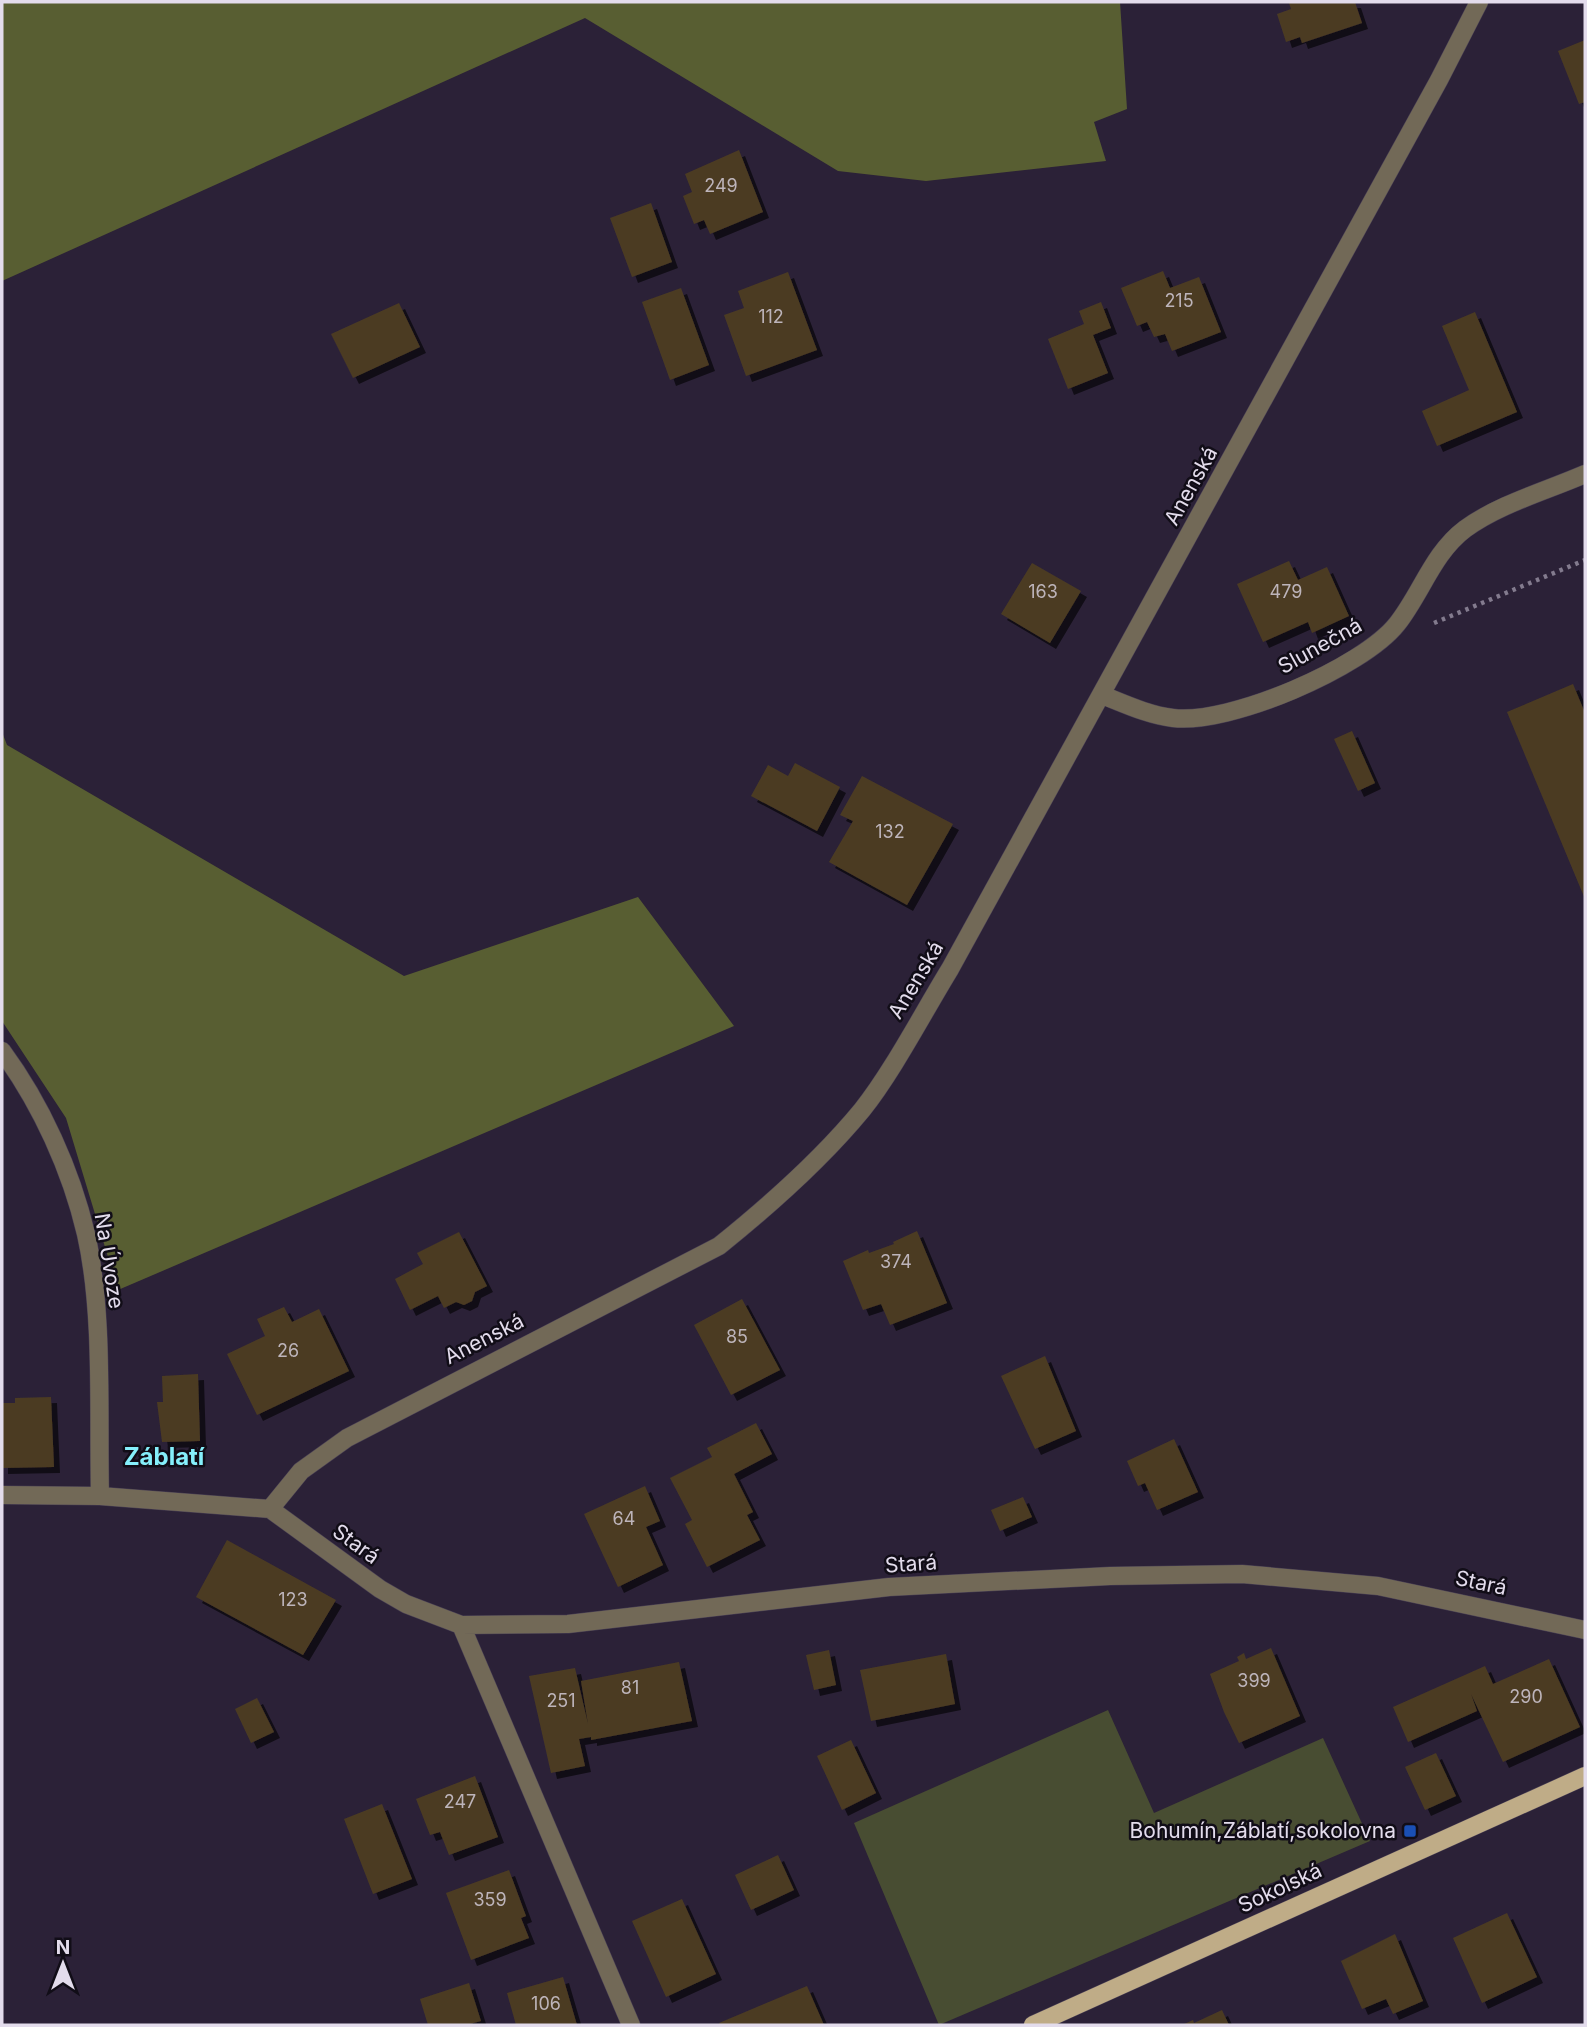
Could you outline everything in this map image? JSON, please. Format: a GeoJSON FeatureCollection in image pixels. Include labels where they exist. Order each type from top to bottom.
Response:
{"type":"FeatureCollection","features":[{"type":"Feature","properties":{"kind":"main road","name":"Sokolská"},"geometry":{"type":"LineString","coordinates":[[1032,2025],[1585,1776]]}},
{"type":"Feature","properties":{"kind":"street","name":"Anenská"},"geometry":{"type":"LineString","coordinates":[[270,1509],[301,1471],[339,1443],[387,1415],[719,1246],[768,1207],[809,1168],[863,1108],[950,969],[1439,80],[1479,2]]}},
{"type":"Feature","properties":{"kind":"street","name":"Slunečná"},"geometry":{"type":"LineString","coordinates":[[1102,695],[1144,712],[1174,718],[1219,716],[1259,704],[1365,652],[1397,625],[1445,549],[1464,530],[1489,515],[1585,474]]}},
{"type":"Feature","properties":{"kind":"street","name":"Na Úvoze"},"geometry":{"type":"LineString","coordinates":[[2,1051],[43,1118],[66,1172],[86,1235],[95,1308],[100,1496]]}},
{"type":"Feature","properties":{"kind":"street"},"geometry":{"type":"LineString","coordinates":[[2,1495],[100,1496],[270,1509]]}},
{"type":"Feature","properties":{"kind":"street","name":"Stará"},"geometry":{"type":"LineString","coordinates":[[270,1509],[380,1589],[406,1604],[461,1625],[568,1624],[889,1587],[1110,1576],[1242,1574],[1378,1586],[1585,1630]]}},
{"type":"Feature","properties":{"kind":"street"},"geometry":{"type":"LineString","coordinates":[[461,1625],[631,2025]]}},
{"type":"Feature","properties":{"kind":"path"},"geometry":{"type":"LineString","coordinates":[[1426,627],[1585,560]]}},
{"type":"Feature","properties":{"kind":"green space"},"geometry":{"type":"Polygon","coordinates":[[[2,2],[1120,2],[1127,109],[1094,122],[1106,161],[926,181],[838,171],[585,18],[2,281],[2,2]]]}},
{"type":"Feature","properties":{"kind":"green space"},"geometry":{"type":"Polygon","coordinates":[[[2,732],[7,745],[404,976],[638,897],[734,1026],[118,1290],[66,1118],[2,1021],[2,732]]]}},
{"type":"Feature","properties":{"kind":"green space"},"geometry":{"type":"Polygon","coordinates":[[[1108,1710],[1154,1813],[1323,1738],[1370,1841],[939,2025],[854,1823],[1108,1710]]]}},
{"type":"Feature","properties":{"kind":"building"},"geometry":{"type":"Polygon","coordinates":[[[1355,2],[1362,23],[1302,43],[1300,37],[1286,42],[1277,14],[1291,9],[1289,3],[1355,2]]]}},
{"type":"Feature","properties":{"kind":"building"},"geometry":{"type":"Polygon","coordinates":[[[1585,40],[1585,102],[1579,104],[1558,51],[1585,40]]]}},
{"type":"Feature","properties":{"kind":"building"},"geometry":{"type":"Polygon","coordinates":[[[739,150],[763,212],[710,234],[704,220],[694,224],[683,196],[692,192],[685,174],[739,150]]]}},
{"type":"Feature","properties":{"kind":"building"},"geometry":{"type":"Polygon","coordinates":[[[651,203],[672,262],[632,277],[610,218],[651,203]]]}},
{"type":"Feature","properties":{"kind":"building"},"geometry":{"type":"Polygon","coordinates":[[[1163,271],[1170,288],[1199,277],[1221,332],[1172,351],[1165,334],[1154,337],[1147,322],[1137,326],[1121,288],[1163,271]]]}},
{"type":"Feature","properties":{"kind":"building"},"geometry":{"type":"Polygon","coordinates":[[[788,272],[817,350],[746,376],[724,315],[744,308],[738,291],[788,272]]]}},
{"type":"Feature","properties":{"kind":"building"},"geometry":{"type":"Polygon","coordinates":[[[681,288],[709,365],[670,380],[642,302],[681,288]]]}},
{"type":"Feature","properties":{"kind":"building"},"geometry":{"type":"Polygon","coordinates":[[[1101,302],[1111,328],[1093,335],[1108,373],[1068,389],[1048,339],[1084,324],[1079,311],[1101,302]]]}},
{"type":"Feature","properties":{"kind":"building"},"geometry":{"type":"Polygon","coordinates":[[[399,303],[420,347],[353,378],[331,334],[399,303]]]}},
{"type":"Feature","properties":{"kind":"building"},"geometry":{"type":"Polygon","coordinates":[[[1475,312],[1517,412],[1437,446],[1422,411],[1469,390],[1442,326],[1475,312]]]}},
{"type":"Feature","properties":{"kind":"building"},"geometry":{"type":"Polygon","coordinates":[[[1289,561],[1298,580],[1327,567],[1349,616],[1312,633],[1308,622],[1263,642],[1237,584],[1289,561]]]}},
{"type":"Feature","properties":{"kind":"building"},"geometry":{"type":"Polygon","coordinates":[[[1032,563],[1081,591],[1050,643],[1001,614],[1032,563]]]}},
{"type":"Feature","properties":{"kind":"building"},"geometry":{"type":"Polygon","coordinates":[[[1573,684],[1585,713],[1585,899],[1507,712],[1573,684]]]}},
{"type":"Feature","properties":{"kind":"building"},"geometry":{"type":"Polygon","coordinates":[[[1352,731],[1375,783],[1358,791],[1334,739],[1352,731]]]}},
{"type":"Feature","properties":{"kind":"building"},"geometry":{"type":"Polygon","coordinates":[[[795,763],[840,787],[817,831],[751,796],[768,765],[788,776],[795,763]]]}},
{"type":"Feature","properties":{"kind":"building"},"geometry":{"type":"Polygon","coordinates":[[[862,776],[953,824],[907,905],[829,862],[853,821],[840,815],[862,776]]]}},
{"type":"Feature","properties":{"kind":"building"},"geometry":{"type":"Polygon","coordinates":[[[917,1231],[947,1303],[890,1325],[881,1304],[863,1310],[843,1261],[868,1250],[869,1253],[894,1244],[893,1242],[917,1231]]]}},
{"type":"Feature","properties":{"kind":"building"},"geometry":{"type":"Polygon","coordinates":[[[459,1232],[487,1286],[475,1292],[472,1301],[464,1305],[456,1302],[444,1308],[438,1296],[410,1310],[395,1279],[423,1264],[417,1253],[459,1232]]]}},
{"type":"Feature","properties":{"kind":"building"},"geometry":{"type":"Polygon","coordinates":[[[742,1299],[780,1370],[731,1395],[694,1325],[742,1299]]]}},
{"type":"Feature","properties":{"kind":"building"},"geometry":{"type":"Polygon","coordinates":[[[284,1307],[292,1322],[319,1309],[349,1371],[257,1415],[227,1354],[265,1336],[257,1319],[284,1307]]]}},
{"type":"Feature","properties":{"kind":"building"},"geometry":{"type":"Polygon","coordinates":[[[1045,1356],[1076,1431],[1035,1449],[1001,1376],[1045,1356]]]}},
{"type":"Feature","properties":{"kind":"building"},"geometry":{"type":"Polygon","coordinates":[[[198,1374],[200,1441],[162,1442],[157,1402],[163,1402],[162,1376],[198,1374]]]}},
{"type":"Feature","properties":{"kind":"building"},"geometry":{"type":"Polygon","coordinates":[[[51,1397],[54,1467],[2,1468],[2,1403],[15,1403],[15,1398],[51,1397]]]}},
{"type":"Feature","properties":{"kind":"building"},"geometry":{"type":"Polygon","coordinates":[[[756,1423],[772,1454],[734,1474],[753,1512],[747,1515],[760,1540],[707,1567],[685,1524],[692,1520],[670,1478],[712,1457],[707,1448],[756,1423]]]}},
{"type":"Feature","properties":{"kind":"building"},"geometry":{"type":"Polygon","coordinates":[[[1174,1439],[1198,1492],[1157,1510],[1145,1483],[1138,1486],[1127,1461],[1174,1439]]]}},
{"type":"Feature","properties":{"kind":"building"},"geometry":{"type":"Polygon","coordinates":[[[645,1486],[660,1521],[646,1527],[663,1565],[618,1587],[584,1514],[645,1486]]]}},
{"type":"Feature","properties":{"kind":"building"},"geometry":{"type":"Polygon","coordinates":[[[1023,1497],[1032,1517],[1000,1531],[991,1510],[1023,1497]]]}},
{"type":"Feature","properties":{"kind":"building"},"geometry":{"type":"Polygon","coordinates":[[[227,1540],[336,1600],[303,1655],[196,1597],[227,1540]]]}},
{"type":"Feature","properties":{"kind":"building"},"geometry":{"type":"Polygon","coordinates":[[[1271,1648],[1300,1716],[1239,1743],[1210,1674],[1239,1661],[1237,1657],[1244,1653],[1246,1659],[1271,1648]]]}},
{"type":"Feature","properties":{"kind":"building"},"geometry":{"type":"Polygon","coordinates":[[[829,1650],[836,1685],[814,1690],[806,1655],[829,1650]]]}},
{"type":"Feature","properties":{"kind":"building"},"geometry":{"type":"Polygon","coordinates":[[[946,1654],[955,1704],[871,1721],[860,1670],[946,1654]]]}},
{"type":"Feature","properties":{"kind":"building"},"geometry":{"type":"Polygon","coordinates":[[[1549,1659],[1580,1727],[1503,1762],[1471,1694],[1477,1711],[1408,1742],[1393,1707],[1485,1666],[1493,1684],[1549,1659]]]}},
{"type":"Feature","properties":{"kind":"building"},"geometry":{"type":"Polygon","coordinates":[[[679,1662],[692,1721],[591,1740],[591,1737],[579,1739],[585,1766],[551,1773],[529,1676],[575,1668],[588,1724],[581,1681],[679,1662]]]}},
{"type":"Feature","properties":{"kind":"building"},"geometry":{"type":"Polygon","coordinates":[[[257,1698],[274,1732],[251,1743],[235,1709],[257,1698]]]}},
{"type":"Feature","properties":{"kind":"building"},"geometry":{"type":"Polygon","coordinates":[[[851,1740],[876,1793],[842,1810],[817,1756],[851,1740]]]}},
{"type":"Feature","properties":{"kind":"building"},"geometry":{"type":"Polygon","coordinates":[[[1436,1753],[1456,1796],[1425,1810],[1405,1767],[1436,1753]]]}},
{"type":"Feature","properties":{"kind":"building"},"geometry":{"type":"Polygon","coordinates":[[[475,1776],[498,1837],[449,1855],[440,1832],[430,1835],[416,1799],[475,1776]]]}},
{"type":"Feature","properties":{"kind":"building"},"geometry":{"type":"Polygon","coordinates":[[[382,1804],[412,1879],[373,1894],[344,1819],[382,1804]]]}},
{"type":"Feature","properties":{"kind":"building"},"geometry":{"type":"Polygon","coordinates":[[[778,1855],[794,1890],[751,1910],[735,1875],[778,1855]]]}},
{"type":"Feature","properties":{"kind":"building"},"geometry":{"type":"Polygon","coordinates":[[[509,1870],[526,1916],[521,1918],[529,1938],[471,1960],[446,1893],[509,1870]]]}},
{"type":"Feature","properties":{"kind":"building"},"geometry":{"type":"Polygon","coordinates":[[[682,1899],[716,1974],[666,1997],[632,1921],[682,1899]]]}},
{"type":"Feature","properties":{"kind":"building"},"geometry":{"type":"Polygon","coordinates":[[[1507,1913],[1537,1977],[1482,2003],[1453,1938],[1507,1913]]]}},
{"type":"Feature","properties":{"kind":"building"},"geometry":{"type":"Polygon","coordinates":[[[1395,1934],[1423,2001],[1393,2014],[1386,1999],[1362,2009],[1341,1961],[1395,1934]]]}},
{"type":"Feature","properties":{"kind":"building"},"geometry":{"type":"Polygon","coordinates":[[[563,1977],[577,2025],[516,2025],[507,1993],[563,1977]]]}},
{"type":"Feature","properties":{"kind":"building"},"geometry":{"type":"Polygon","coordinates":[[[469,1983],[481,2021],[466,2025],[428,2025],[420,1999],[469,1983]]]}},
{"type":"Feature","properties":{"kind":"building"},"geometry":{"type":"Polygon","coordinates":[[[807,1986],[824,2025],[719,2023],[807,1986]]]}},
{"type":"Feature","properties":{"kind":"building"},"geometry":{"type":"Polygon","coordinates":[[[1222,2010],[1229,2025],[1182,2025],[1193,2020],[1194,2023],[1222,2010]]]}},
{"type":"Feature","properties":{"kind":"place","name":"Bohumín,Záblatí,sokolovna"},"geometry":{"type":"Point","coordinates":[1410,1831]}},
{"type":"Feature","properties":{"kind":"district","name":"Záblatí"},"geometry":{"type":"Point","coordinates":[164,1457]}}]}
